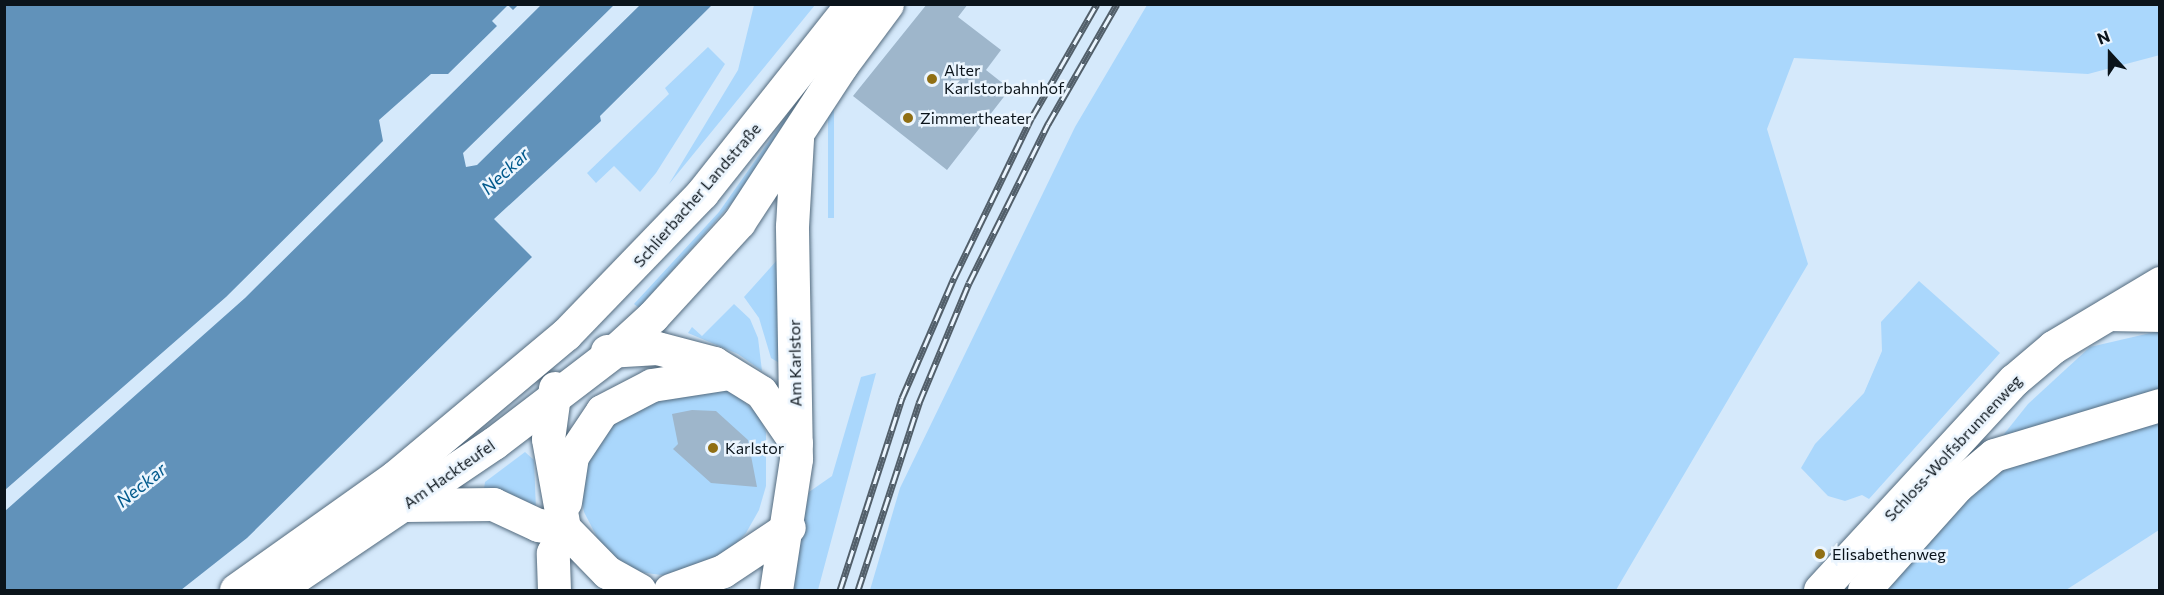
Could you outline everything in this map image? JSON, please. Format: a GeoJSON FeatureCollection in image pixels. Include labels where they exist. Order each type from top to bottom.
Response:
{"type":"FeatureCollection","features":[{"type":"Feature","properties":{"kind":"main road","name":"Schlierbacher Landstraße"},"geometry":{"type":"LineString","coordinates":[[563,347],[702,193],[852,4]]}},
{"type":"Feature","properties":{"kind":"main road"},"geometry":{"type":"LineString","coordinates":[[617,350],[712,253],[887,4]]}},
{"type":"Feature","properties":{"kind":"main road","name":"Am Karlstor"},"geometry":{"type":"LineString","coordinates":[[776,591],[789,526],[796,443],[792,226],[797,133]]}},
{"type":"Feature","properties":{"kind":"main road","name":"Schloss-Wolfsbrunnenweg"},"geometry":{"type":"LineString","coordinates":[[1820,591],[2014,380],[2053,347],[2160,283]]}},
{"type":"Feature","properties":{"kind":"main road"},"geometry":{"type":"LineString","coordinates":[[2109,314],[2160,315]]}},
{"type":"Feature","properties":{"kind":"main road"},"geometry":{"type":"LineString","coordinates":[[639,591],[607,572],[564,528],[549,461],[554,398],[563,347],[683,352],[732,372],[765,397],[796,443]]}},
{"type":"Feature","properties":{"kind":"main road","name":"Am Hackteufel"},"geometry":{"type":"LineString","coordinates":[[236,591],[395,477],[526,370],[563,347]]}},
{"type":"Feature","properties":{"kind":"main road","name":"Am Hackteufel"},"geometry":{"type":"LineString","coordinates":[[276,591],[405,505],[617,350]]}},
{"type":"Feature","properties":{"kind":"main road"},"geometry":{"type":"LineString","coordinates":[[554,591],[553,553],[564,528],[565,478],[572,456],[602,411],[652,385],[732,372]]}},
{"type":"Feature","properties":{"kind":"main road"},"geometry":{"type":"LineString","coordinates":[[1864,591],[1957,486],[1994,456],[2160,405]]}},
{"type":"Feature","properties":{"kind":"main road"},"geometry":{"type":"LineString","coordinates":[[405,505],[493,504],[537,525],[564,528]]}},
{"type":"Feature","properties":{"kind":"main road"},"geometry":{"type":"LineString","coordinates":[[670,591],[723,571],[789,526]]}},
{"type":"Feature","properties":{"kind":"shaded area"},"geometry":{"type":"Polygon","coordinates":[[[754,5],[815,5],[669,184],[738,70],[754,5]]]}},
{"type":"Feature","properties":{"kind":"shaded area"},"geometry":{"type":"Polygon","coordinates":[[[828,5],[834,5],[834,218],[828,218],[828,5]]]}},
{"type":"Feature","properties":{"kind":"shaded area"},"geometry":{"type":"Polygon","coordinates":[[[1147,5],[2159,5],[2160,55],[2088,74],[1794,58],[1767,129],[1808,264],[1616,590],[870,590],[900,488],[1075,127],[1147,5]]]}},
{"type":"Feature","properties":{"kind":"shaded area"},"geometry":{"type":"Polygon","coordinates":[[[708,47],[725,64],[656,173],[640,192],[614,166],[596,183],[587,173],[669,94],[665,88],[708,47]]]}},
{"type":"Feature","properties":{"kind":"shaded area"},"geometry":{"type":"Polygon","coordinates":[[[811,81],[738,196],[639,308],[634,304],[719,212],[811,81]]]}},
{"type":"Feature","properties":{"kind":"shaded area"},"geometry":{"type":"Polygon","coordinates":[[[778,259],[781,364],[771,358],[759,318],[744,297],[778,259]]]}},
{"type":"Feature","properties":{"kind":"shaded area"},"geometry":{"type":"Polygon","coordinates":[[[1919,281],[2000,353],[1869,499],[1862,495],[1845,501],[1828,496],[1801,468],[1815,444],[1864,393],[1882,351],[1881,322],[1919,281]]]}},
{"type":"Feature","properties":{"kind":"shaded area"},"geometry":{"type":"Polygon","coordinates":[[[734,304],[750,319],[758,338],[762,371],[738,354],[688,333],[692,327],[702,336],[734,304]]]}},
{"type":"Feature","properties":{"kind":"shaded area"},"geometry":{"type":"Polygon","coordinates":[[[2159,331],[2159,530],[2066,590],[1880,590],[2028,404],[2090,347],[2159,331]]]}},
{"type":"Feature","properties":{"kind":"shaded area"},"geometry":{"type":"Polygon","coordinates":[[[876,373],[818,590],[791,590],[809,492],[832,476],[861,377],[876,373]]]}},
{"type":"Feature","properties":{"kind":"shaded area"},"geometry":{"type":"Polygon","coordinates":[[[729,389],[758,414],[766,432],[766,486],[759,510],[746,533],[724,556],[669,576],[631,571],[602,547],[584,512],[581,497],[591,441],[634,402],[729,389]]]}},
{"type":"Feature","properties":{"kind":"shaded area"},"geometry":{"type":"Polygon","coordinates":[[[525,452],[534,460],[536,510],[484,489],[485,482],[525,452]]]}},
{"type":"Feature","properties":{"kind":"water"},"geometry":{"type":"Polygon","coordinates":[[[5,4],[518,5],[513,10],[508,5],[492,21],[497,26],[448,74],[431,74],[379,120],[383,141],[226,297],[5,490],[5,4]]]}},
{"type":"Feature","properties":{"kind":"water","name":"Neckar"},"geometry":{"type":"Polygon","coordinates":[[[541,5],[614,5],[463,153],[466,167],[477,165],[640,5],[712,5],[600,116],[601,121],[494,219],[532,257],[247,538],[181,590],[5,590],[5,511],[245,298],[541,5]]]}},
{"type":"Feature","properties":{"kind":"building","name":"Alter Karlstorbahnhof"},"geometry":{"type":"Polygon","coordinates":[[[927,4],[968,4],[958,17],[1001,50],[986,70],[1010,89],[947,170],[853,96],[927,4]]]}},
{"type":"Feature","properties":{"kind":"building","name":"Karlstor"},"geometry":{"type":"Polygon","coordinates":[[[692,410],[716,411],[748,440],[757,487],[711,483],[673,449],[678,444],[672,414],[692,410]]]}},
{"type":"Feature","properties":{"kind":"railway"},"geometry":{"type":"LineString","coordinates":[[840,590],[902,398],[954,278],[1032,117],[1097,4]]}},
{"type":"Feature","properties":{"kind":"railway"},"geometry":{"type":"LineString","coordinates":[[858,590],[919,403],[969,283],[1048,124],[1117,4]]}},
{"type":"Feature","properties":{"kind":"place","name":"Alter Karlstorbahnhof"},"geometry":{"type":"Point","coordinates":[932,79]}},
{"type":"Feature","properties":{"kind":"place","name":"Zimmertheater"},"geometry":{"type":"Point","coordinates":[908,118]}},
{"type":"Feature","properties":{"kind":"place","name":"Karlstor"},"geometry":{"type":"Point","coordinates":[713,448]}},
{"type":"Feature","properties":{"kind":"place","name":"Elisabethenweg"},"geometry":{"type":"Point","coordinates":[1820,554]}}]}
